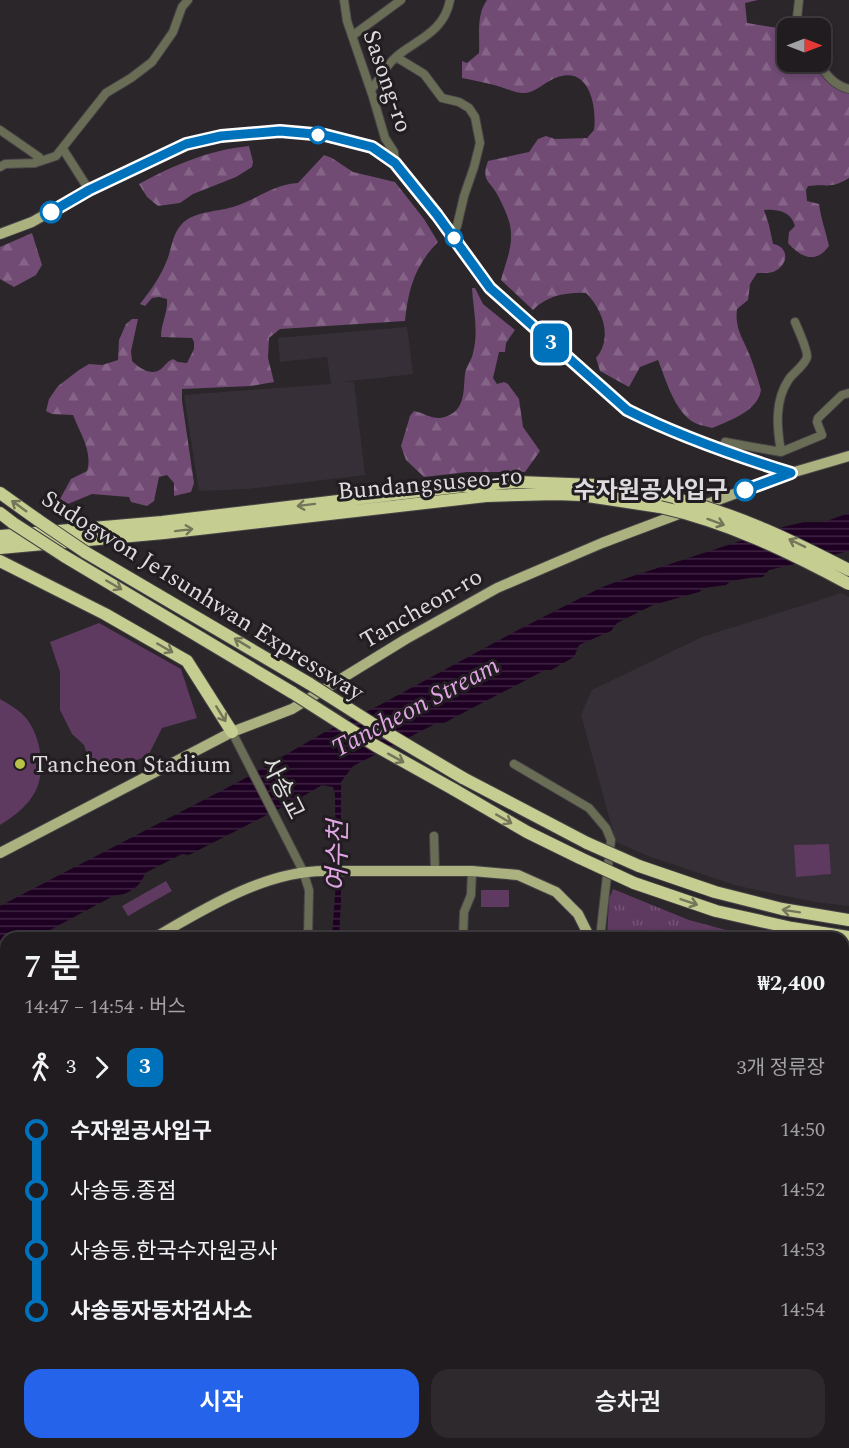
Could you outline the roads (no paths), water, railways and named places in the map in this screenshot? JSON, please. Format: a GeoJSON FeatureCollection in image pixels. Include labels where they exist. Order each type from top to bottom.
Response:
{"type":"FeatureCollection","features":[{"type":"Feature","properties":{"kind":"highway","name":"Bundangsuseo-ro"},"geometry":{"type":"LineString","coordinates":[[0,537],[162,522],[462,486],[518,482],[596,485],[677,499],[719,510],[767,529],[849,570]]}},
{"type":"Feature","properties":{"kind":"highway","name":"Sudogwon Je1sunhwan Expressway"},"geometry":{"type":"LineString","coordinates":[[0,493],[85,552],[310,684],[392,736],[542,821],[639,866],[715,892],[782,909],[849,920]]}},
{"type":"Feature","properties":{"kind":"highway","name":"Bundangsuseo-ro"},"geometry":{"type":"LineString","coordinates":[[0,548],[164,533],[486,496],[573,495],[611,498],[693,514],[747,534],[849,584]]}},
{"type":"Feature","properties":{"kind":"highway","name":"Sudogwon Je1sunhwan Expressway"},"geometry":{"type":"LineString","coordinates":[[0,513],[63,556],[293,693],[376,746],[527,832],[634,883],[716,911],[817,932]]}},
{"type":"Feature","properties":{"kind":"highway"},"geometry":{"type":"LineString","coordinates":[[0,561],[105,614],[188,661],[232,732]]}},
{"type":"Feature","properties":{"kind":"main road"},"geometry":{"type":"LineString","coordinates":[[0,234],[32,222],[89,190],[186,144],[221,136],[280,131],[325,135],[372,147],[395,163]]}},
{"type":"Feature","properties":{"kind":"main road","name":"Tancheon-ro"},"geometry":{"type":"LineString","coordinates":[[0,853],[232,732],[292,709],[406,639],[497,588],[602,543],[791,473],[849,456]]}},
{"type":"Feature","properties":{"kind":"main road"},"geometry":{"type":"LineString","coordinates":[[164,932],[197,912],[244,890],[303,871],[472,871],[518,874],[556,892],[578,914],[587,932]]}},
{"type":"Feature","properties":{"kind":"street"},"geometry":{"type":"LineString","coordinates":[[0,167],[5,164],[35,163],[56,156],[106,93],[152,63],[173,32],[182,7],[188,0]]}},
{"type":"Feature","properties":{"kind":"street","name":"Sasong-ro"},"geometry":{"type":"LineString","coordinates":[[344,0],[347,21],[385,138],[394,152],[395,163],[452,235],[490,288],[627,410],[700,441],[791,473]]}},
{"type":"Feature","properties":{"kind":"street"},"geometry":{"type":"LineString","coordinates":[[352,36],[401,0]]}},
{"type":"Feature","properties":{"kind":"street"},"geometry":{"type":"LineString","coordinates":[[371,90],[396,57],[426,38],[443,18],[450,0]]}},
{"type":"Feature","properties":{"kind":"street"},"geometry":{"type":"LineString","coordinates":[[797,18],[799,0]]}},
{"type":"Feature","properties":{"kind":"street"},"geometry":{"type":"LineString","coordinates":[[396,57],[424,74],[442,98],[459,102],[469,108],[474,117],[480,143],[457,226],[452,235]]}},
{"type":"Feature","properties":{"kind":"street"},"geometry":{"type":"LineString","coordinates":[[825,72],[832,81],[849,89]]}},
{"type":"Feature","properties":{"kind":"street"},"geometry":{"type":"LineString","coordinates":[[0,130],[39,158],[35,163]]}},
{"type":"Feature","properties":{"kind":"street"},"geometry":{"type":"LineString","coordinates":[[63,149],[89,190]]}},
{"type":"Feature","properties":{"kind":"street"},"geometry":{"type":"LineString","coordinates":[[781,452],[778,410],[786,385],[806,358],[795,322]]}},
{"type":"Feature","properties":{"kind":"street"},"geometry":{"type":"LineString","coordinates":[[725,442],[781,452],[822,435],[817,422],[818,418],[842,395],[849,393]]}},
{"type":"Feature","properties":{"kind":"street","name":"사송교"},"geometry":{"type":"LineString","coordinates":[[232,732],[303,871],[309,890],[308,932]]}},
{"type":"Feature","properties":{"kind":"street"},"geometry":{"type":"LineString","coordinates":[[514,764],[589,808],[606,828],[611,840],[601,932]]}},
{"type":"Feature","properties":{"kind":"street"},"geometry":{"type":"LineString","coordinates":[[434,836],[435,871]]}},
{"type":"Feature","properties":{"kind":"street"},"geometry":{"type":"LineString","coordinates":[[463,932],[464,912],[471,895],[472,871]]}},
{"type":"Feature","properties":{"kind":"water","name":"Tancheon Stream"},"geometry":{"type":"Polygon","coordinates":[[[849,513],[849,551],[769,570],[763,577],[731,581],[726,585],[704,588],[699,592],[653,605],[617,623],[611,631],[579,645],[574,657],[551,670],[545,670],[444,723],[435,724],[353,766],[341,782],[339,932],[332,932],[336,882],[335,794],[333,787],[322,785],[189,855],[182,854],[145,873],[141,882],[129,892],[115,895],[46,932],[0,932],[0,906],[242,780],[325,732],[600,588],[783,527],[804,522],[824,522],[849,513]]]}},
{"type":"Feature","properties":{"kind":"place","name":"수자원공사입구"},"geometry":{"type":"Point","coordinates":[745,490]}},
{"type":"Feature","properties":{"kind":"place","name":"Tancheon Stadium"},"geometry":{"type":"Point","coordinates":[20,764]}},
{"type":"Feature","properties":{"kind":"water label","name":"여수천"},"geometry":{"type":"Point","coordinates":[337,856]}}]}
